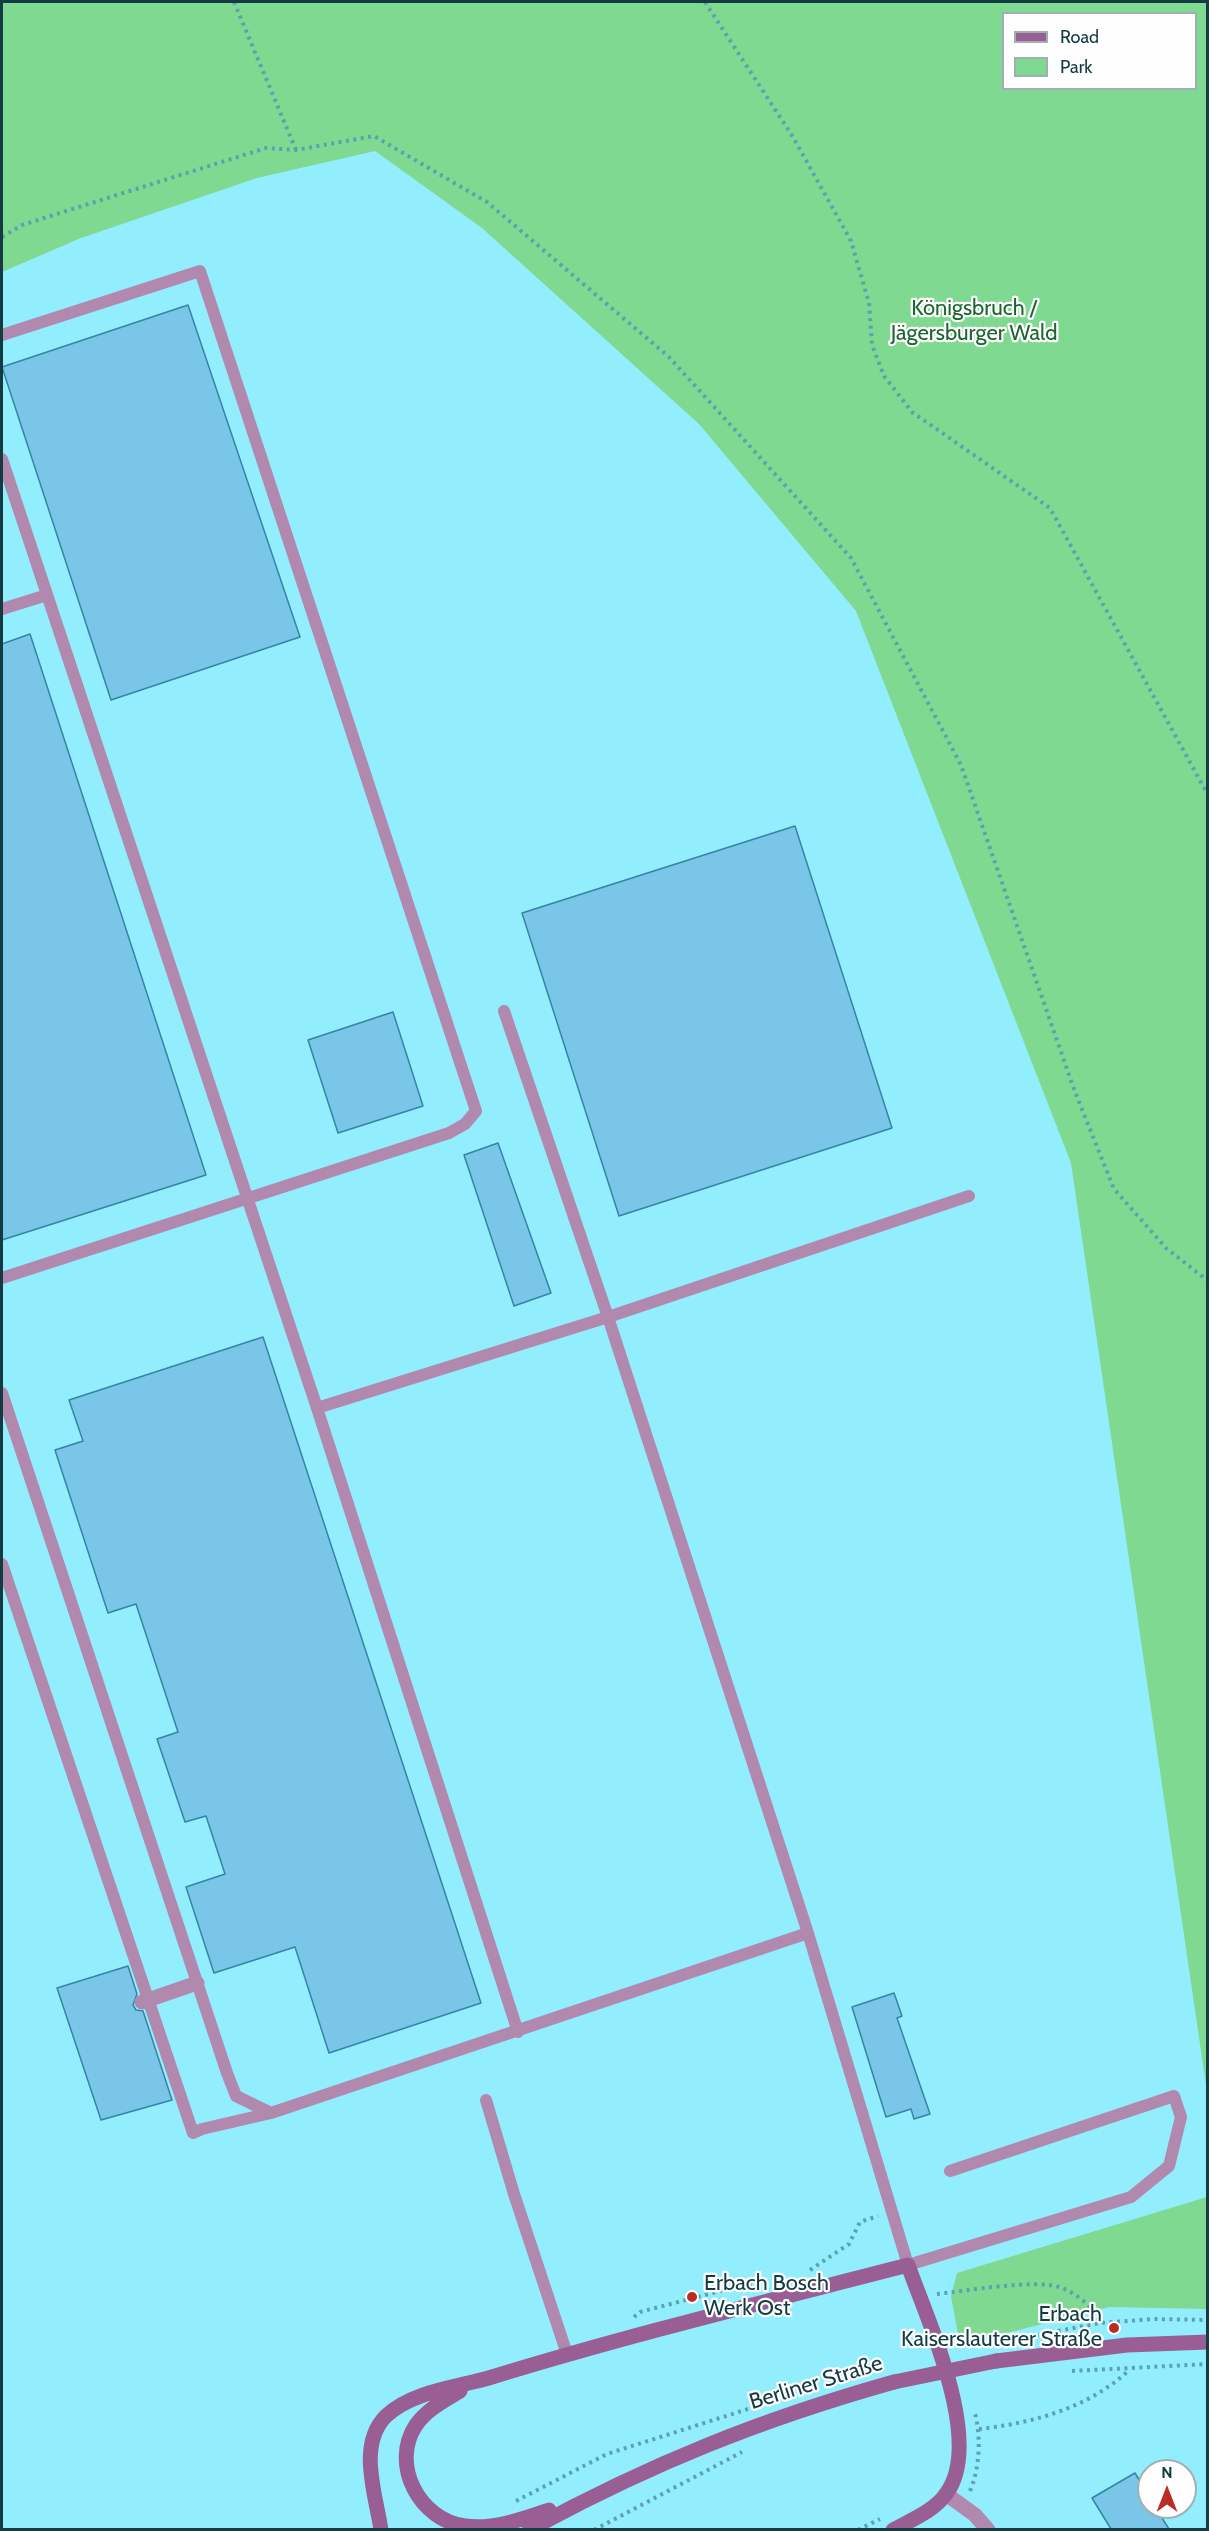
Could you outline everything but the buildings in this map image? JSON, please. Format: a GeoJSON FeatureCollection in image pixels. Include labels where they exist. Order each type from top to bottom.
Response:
{"type":"FeatureCollection","features":[{"type":"Feature","properties":{"kind":"street"},"geometry":{"type":"LineString","coordinates":[[145,2001],[197,1983]]}},
{"type":"Feature","properties":{"kind":"street"},"geometry":{"type":"LineString","coordinates":[[381,2529],[370,2460],[373,2438],[386,2417],[413,2399],[567,2354],[908,2265],[959,2421],[961,2442],[958,2470],[946,2494],[927,2512],[891,2522]]}},
{"type":"Feature","properties":{"kind":"street","name":"Berliner Straße"},"geometry":{"type":"LineString","coordinates":[[529,2529],[595,2494],[723,2437],[820,2403],[894,2382],[996,2361],[1127,2345],[1208,2342]]}},
{"type":"Feature","properties":{"kind":"street"},"geometry":{"type":"LineString","coordinates":[[474,2382],[436,2406],[417,2423],[408,2442],[407,2463],[411,2485],[421,2503],[438,2517],[463,2526],[490,2527],[529,2517],[595,2494]]}},
{"type":"Feature","properties":{"kind":"street"},"geometry":{"type":"LineString","coordinates":[[544,2529],[595,2494]]}},
{"type":"Feature","properties":{"kind":"street"},"geometry":{"type":"LineString","coordinates":[[946,2494],[975,2514],[988,2529]]}},
{"type":"Feature","properties":{"kind":"lane"},"geometry":{"type":"LineString","coordinates":[[2,335],[200,272],[476,1111],[465,1124],[449,1134],[2,1278]]}},
{"type":"Feature","properties":{"kind":"lane"},"geometry":{"type":"LineString","coordinates":[[2,459],[317,1408],[518,2032]]}},
{"type":"Feature","properties":{"kind":"lane"},"geometry":{"type":"LineString","coordinates":[[2,609],[47,595]]}},
{"type":"Feature","properties":{"kind":"lane"},"geometry":{"type":"LineString","coordinates":[[504,1011],[608,1317],[808,1933],[908,2265],[1131,2197],[1169,2166],[1181,2117],[1174,2096],[950,2171]]}},
{"type":"Feature","properties":{"kind":"lane"},"geometry":{"type":"LineString","coordinates":[[317,1408],[608,1317],[969,1196]]}},
{"type":"Feature","properties":{"kind":"lane"},"geometry":{"type":"LineString","coordinates":[[2,1394],[197,1983],[237,2096],[271,2113]]}},
{"type":"Feature","properties":{"kind":"lane"},"geometry":{"type":"LineString","coordinates":[[2,1564],[145,2001],[193,2133],[271,2113],[808,1933]]}},
{"type":"Feature","properties":{"kind":"lane"},"geometry":{"type":"LineString","coordinates":[[486,2100],[567,2354]]}},
{"type":"Feature","properties":{"kind":"path"},"geometry":{"type":"LineString","coordinates":[[234,2],[296,150]]}},
{"type":"Feature","properties":{"kind":"path"},"geometry":{"type":"LineString","coordinates":[[705,2],[793,137],[851,242],[869,303],[872,345],[884,376],[912,412],[1050,508],[1208,795]]}},
{"type":"Feature","properties":{"kind":"path"},"geometry":{"type":"LineString","coordinates":[[2,237],[22,225],[266,148],[296,150],[374,136],[488,202],[669,357],[851,558],[961,765],[1075,1092],[1114,1189],[1166,1248],[1208,1281]]}},
{"type":"Feature","properties":{"kind":"path"},"geometry":{"type":"LineString","coordinates":[[937,2294],[1020,2285],[1058,2286],[1079,2298],[1097,2315],[1100,2323]]}},
{"type":"Feature","properties":{"kind":"path"},"geometry":{"type":"LineString","coordinates":[[1013,2340],[1100,2323],[1154,2319],[1208,2320]]}},
{"type":"Feature","properties":{"kind":"path"},"geometry":{"type":"LineString","coordinates":[[1064,2371],[1129,2370],[1208,2364]]}},
{"type":"Feature","properties":{"kind":"path"},"geometry":{"type":"LineString","coordinates":[[979,2429],[1020,2423],[1058,2412],[1091,2398],[1116,2382],[1129,2370]]}},
{"type":"Feature","properties":{"kind":"path"},"geometry":{"type":"LineString","coordinates":[[513,2503],[607,2454],[753,2407]]}},
{"type":"Feature","properties":{"kind":"path"},"geometry":{"type":"LineString","coordinates":[[594,2529],[752,2447]]}},
{"type":"Feature","properties":{"kind":"path"},"geometry":{"type":"LineString","coordinates":[[858,2529],[891,2522]]}},
{"type":"Feature","properties":{"kind":"green space","name":"Königsbruch / Jägersburger Wald"},"geometry":{"type":"Polygon","coordinates":[[[2,2],[1207,2],[1207,2092],[1071,1163],[856,611],[699,424],[482,228],[375,151],[257,178],[81,238],[2,272],[2,2]]]}},
{"type":"Feature","properties":{"kind":"green space"},"geometry":{"type":"Polygon","coordinates":[[[1207,2197],[1207,2309],[1109,2307],[960,2345],[951,2296],[957,2273],[1207,2197]]]}},
{"type":"Feature","properties":{"kind":"place","name":"Erbach Bosch Werk Ost"},"geometry":{"type":"Point","coordinates":[692,2297]}},
{"type":"Feature","properties":{"kind":"place","name":"Erbach Kaiserslauterer Straße"},"geometry":{"type":"Point","coordinates":[1114,2328]}}]}
